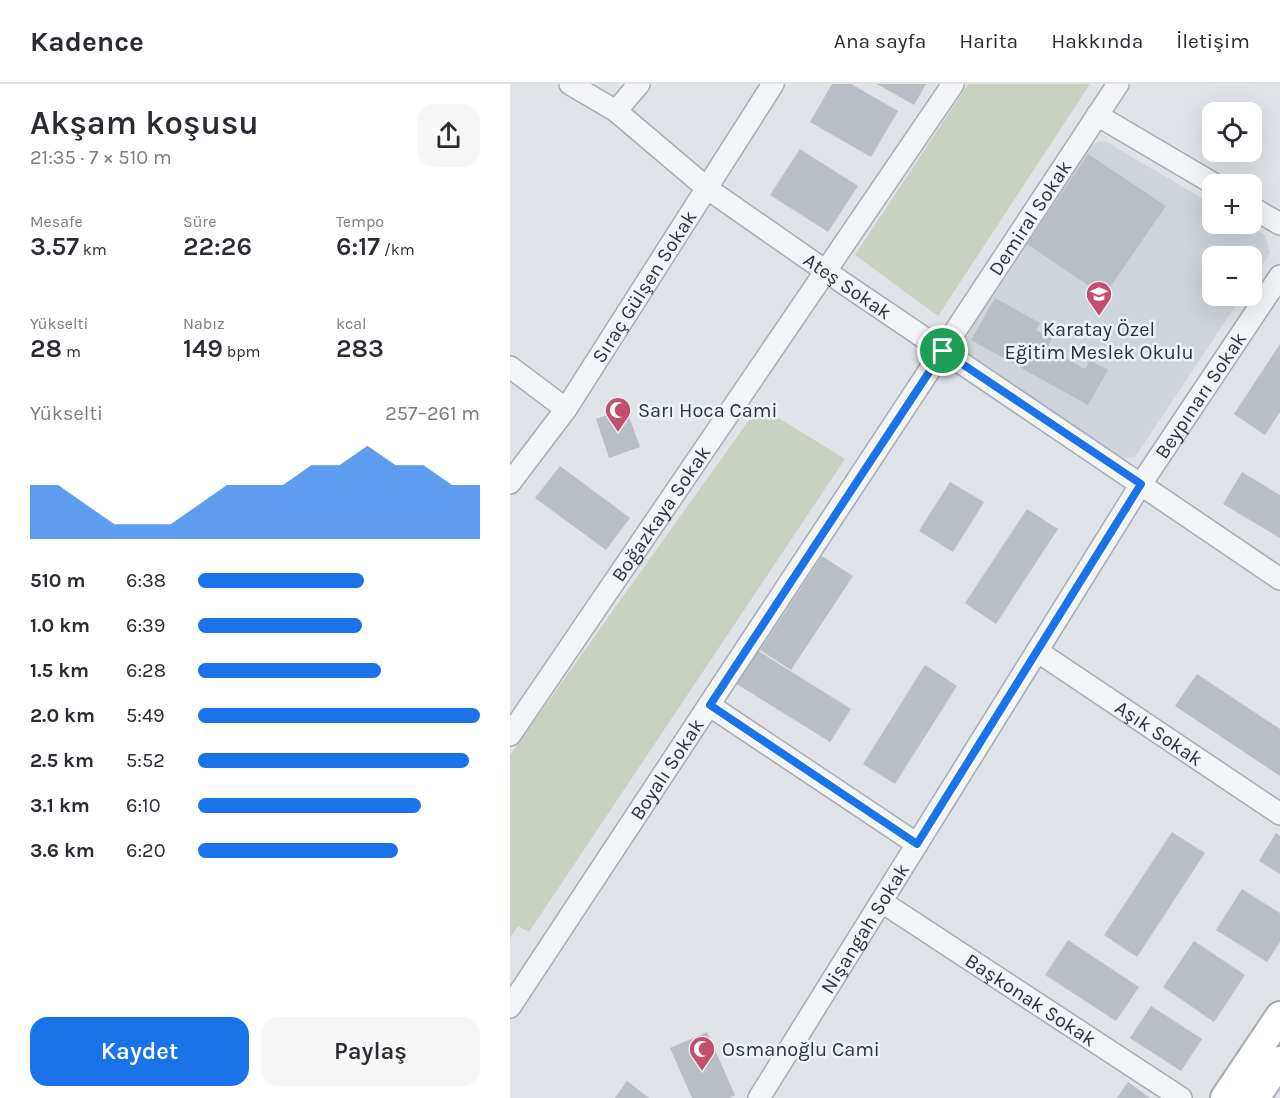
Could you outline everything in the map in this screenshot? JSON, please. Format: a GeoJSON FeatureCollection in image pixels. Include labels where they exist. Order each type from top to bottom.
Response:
{"type":"FeatureCollection","features":[{"type":"Feature","properties":{"kind":"main road"},"geometry":{"type":"LineString","coordinates":[[1225,1098],[1280,1016]]}},
{"type":"Feature","properties":{"kind":"main road"},"geometry":{"type":"LineString","coordinates":[[1255,1098],[1280,1061]]}},
{"type":"Feature","properties":{"kind":"street","name":"Ateş Sokak"},"geometry":{"type":"LineString","coordinates":[[570,84],[616,111],[708,189],[827,272],[1280,579]]}},
{"type":"Feature","properties":{"kind":"street"},"geometry":{"type":"LineString","coordinates":[[616,111],[639,84]]}},
{"type":"Feature","properties":{"kind":"street","name":"Sıraç Gülşen Sokak"},"geometry":{"type":"LineString","coordinates":[[510,483],[566,409],[708,189],[772,84]]}},
{"type":"Feature","properties":{"kind":"street","name":"Boğazkaya Sokak"},"geometry":{"type":"LineString","coordinates":[[510,735],[953,84]]}},
{"type":"Feature","properties":{"kind":"street","name":"Demiral Sokak"},"geometry":{"type":"LineString","coordinates":[[943,351],[1118,84]]}},
{"type":"Feature","properties":{"kind":"street"},"geometry":{"type":"LineString","coordinates":[[1097,115],[1202,177]]}},
{"type":"Feature","properties":{"kind":"street"},"geometry":{"type":"LineString","coordinates":[[1262,213],[1280,224]]}},
{"type":"Feature","properties":{"kind":"street","name":"Beypınarı Sokak"},"geometry":{"type":"LineString","coordinates":[[1141,484],[1280,276]]}},
{"type":"Feature","properties":{"kind":"street","name":"Boyalı Sokak"},"geometry":{"type":"LineString","coordinates":[[510,1007],[943,351]]}},
{"type":"Feature","properties":{"kind":"street"},"geometry":{"type":"LineString","coordinates":[[510,367],[566,409]]}},
{"type":"Feature","properties":{"kind":"street","name":"Nişangah Sokak"},"geometry":{"type":"LineString","coordinates":[[759,1098],[1141,484]]}},
{"type":"Feature","properties":{"kind":"street","name":"Aşık Sokak"},"geometry":{"type":"LineString","coordinates":[[1037,651],[1280,814]]}},
{"type":"Feature","properties":{"kind":"street"},"geometry":{"type":"LineString","coordinates":[[710,705],[917,844]]}},
{"type":"Feature","properties":{"kind":"street","name":"Başkonak Sokak"},"geometry":{"type":"LineString","coordinates":[[882,902],[1181,1098]]}},
{"type":"Feature","properties":{"kind":"shaded area","name":"Karatay Özel Eğitim Meslek Okulu"},"geometry":{"type":"Polygon","coordinates":[[[1105,141],[1202,198],[1202,234],[1262,233],[1265,235],[1270,253],[1262,265],[1262,246],[1202,246],[1202,306],[1235,306],[1135,457],[1119,459],[961,349],[955,339],[1087,145],[1105,141]]]}},
{"type":"Feature","properties":{"kind":"green space"},"geometry":{"type":"Polygon","coordinates":[[[968,84],[1090,84],[938,316],[855,255],[968,84]]]}},
{"type":"Feature","properties":{"kind":"green space"},"geometry":{"type":"Polygon","coordinates":[[[759,406],[845,459],[529,932],[518,926],[510,938],[510,755],[759,406]]]}},
{"type":"Feature","properties":{"kind":"building"},"geometry":{"type":"Polygon","coordinates":[[[832,84],[851,84],[898,111],[871,157],[810,122],[832,84]]]}},
{"type":"Feature","properties":{"kind":"building"},"geometry":{"type":"Polygon","coordinates":[[[877,84],[926,84],[914,105],[877,84]]]}},
{"type":"Feature","properties":{"kind":"building"},"geometry":{"type":"Polygon","coordinates":[[[800,149],[858,186],[828,232],[770,195],[800,149]]]}},
{"type":"Feature","properties":{"kind":"building"},"geometry":{"type":"Polygon","coordinates":[[[1088,154],[1166,206],[1104,296],[1027,244],[1088,154]]]}},
{"type":"Feature","properties":{"kind":"building"},"geometry":{"type":"Polygon","coordinates":[[[995,298],[1040,323],[1036,330],[1052,339],[1047,348],[1085,369],[1090,360],[1108,370],[1088,405],[971,340],[995,298]]]}},
{"type":"Feature","properties":{"kind":"building"},"geometry":{"type":"Polygon","coordinates":[[[1280,344],[1280,412],[1265,435],[1234,414],[1280,344]]]}},
{"type":"Feature","properties":{"kind":"building","name":"Sarı Hoca Cami"},"geometry":{"type":"Polygon","coordinates":[[[626,408],[640,447],[609,458],[596,419],[626,408]]]}},
{"type":"Feature","properties":{"kind":"building"},"geometry":{"type":"Polygon","coordinates":[[[560,466],[630,518],[606,550],[535,498],[560,466]]]}},
{"type":"Feature","properties":{"kind":"building"},"geometry":{"type":"Polygon","coordinates":[[[1242,472],[1280,495],[1280,538],[1223,504],[1242,472]]]}},
{"type":"Feature","properties":{"kind":"building"},"geometry":{"type":"Polygon","coordinates":[[[950,482],[984,502],[953,552],[919,531],[950,482]]]}},
{"type":"Feature","properties":{"kind":"building"},"geometry":{"type":"Polygon","coordinates":[[[1027,509],[1058,529],[996,624],[965,603],[1027,509]]]}},
{"type":"Feature","properties":{"kind":"building"},"geometry":{"type":"Polygon","coordinates":[[[822,556],[853,576],[791,670],[760,650],[822,556]]]}},
{"type":"Feature","properties":{"kind":"building"},"geometry":{"type":"Polygon","coordinates":[[[752,647],[851,709],[830,742],[732,681],[752,647]]]}},
{"type":"Feature","properties":{"kind":"building"},"geometry":{"type":"Polygon","coordinates":[[[925,665],[957,686],[895,784],[863,764],[925,665]]]}},
{"type":"Feature","properties":{"kind":"building"},"geometry":{"type":"Polygon","coordinates":[[[1197,674],[1280,729],[1280,776],[1175,706],[1197,674]]]}},
{"type":"Feature","properties":{"kind":"building"},"geometry":{"type":"Polygon","coordinates":[[[1172,832],[1205,853],[1137,957],[1104,935],[1172,832]]]}},
{"type":"Feature","properties":{"kind":"building"},"geometry":{"type":"Polygon","coordinates":[[[1276,833],[1280,836],[1280,874],[1259,861],[1276,833]]]}},
{"type":"Feature","properties":{"kind":"building"},"geometry":{"type":"Polygon","coordinates":[[[1242,889],[1280,913],[1280,942],[1267,962],[1216,930],[1242,889]]]}},
{"type":"Feature","properties":{"kind":"building"},"geometry":{"type":"Polygon","coordinates":[[[1068,940],[1139,987],[1116,1021],[1045,975],[1068,940]]]}},
{"type":"Feature","properties":{"kind":"building"},"geometry":{"type":"Polygon","coordinates":[[[1194,941],[1245,975],[1214,1022],[1163,987],[1194,941]]]}},
{"type":"Feature","properties":{"kind":"building"},"geometry":{"type":"Polygon","coordinates":[[[1151,1006],[1202,1039],[1181,1071],[1130,1038],[1151,1006]]]}},
{"type":"Feature","properties":{"kind":"building","name":"Osmanoğlu Cami"},"geometry":{"type":"Polygon","coordinates":[[[707,1032],[735,1095],[729,1098],[692,1098],[670,1048],[707,1032]]]}},
{"type":"Feature","properties":{"kind":"building"},"geometry":{"type":"Polygon","coordinates":[[[627,1081],[649,1098],[615,1098],[627,1081]]]}},
{"type":"Feature","properties":{"kind":"building"},"geometry":{"type":"Polygon","coordinates":[[[1128,1082],[1150,1098],[1117,1098],[1128,1082]]]}},
{"type":"Feature","properties":{"kind":"place","name":"Karatay Özel Eğitim Meslek Okulu"},"geometry":{"type":"Point","coordinates":[1099,317]}},
{"type":"Feature","properties":{"kind":"place","name":"Sarı Hoca Cami"},"geometry":{"type":"Point","coordinates":[618,433]}},
{"type":"Feature","properties":{"kind":"place","name":"Osmanoğlu Cami"},"geometry":{"type":"Point","coordinates":[702,1072]}},
{"type":"Feature","properties":{"kind":"route"},"geometry":{"type":"LineString","coordinates":[[943,351],[1141,484],[917,844],[710,705],[943,351]]}}]}
